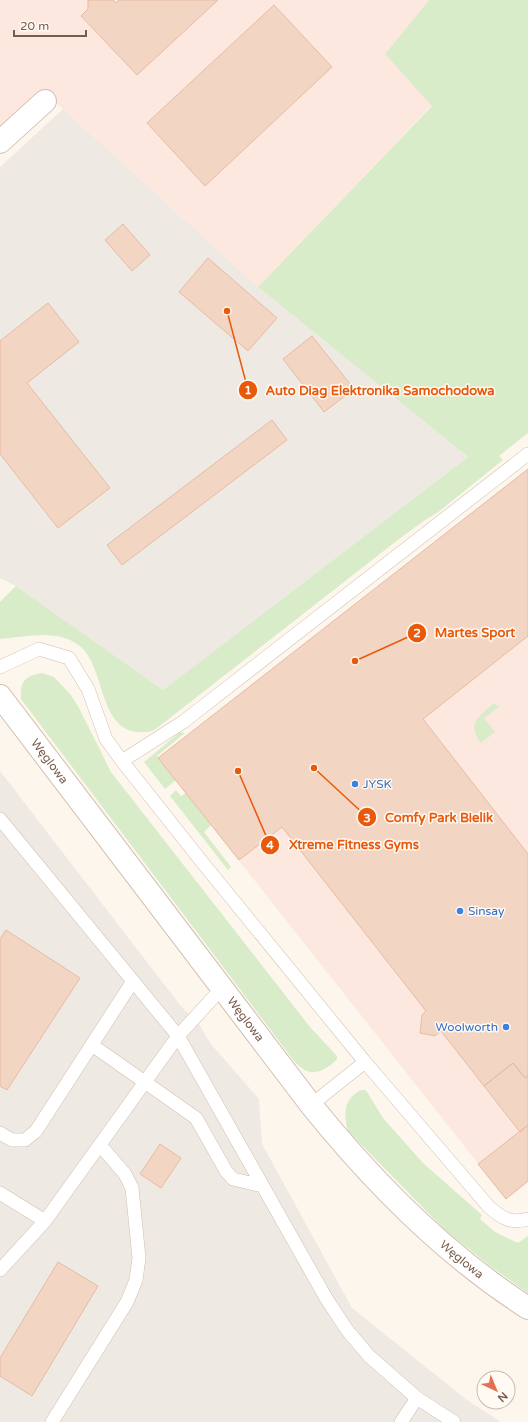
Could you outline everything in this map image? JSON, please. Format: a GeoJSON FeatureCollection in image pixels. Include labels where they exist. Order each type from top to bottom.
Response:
{"type":"FeatureCollection","features":[{"type":"Feature","properties":{"kind":"street"},"geometry":{"type":"LineString","coordinates":[[0,142],[45,101]]}},
{"type":"Feature","properties":{"kind":"street","name":"Węglowa"},"geometry":{"type":"LineString","coordinates":[[0,696],[342,1144],[415,1219],[457,1255],[509,1296],[528,1308]]}},
{"type":"Feature","properties":{"kind":"lane"},"geometry":{"type":"LineString","coordinates":[[122,761],[183,722],[528,454]]}},
{"type":"Feature","properties":{"kind":"lane"},"geometry":{"type":"LineString","coordinates":[[0,667],[39,649],[69,658],[88,689],[106,740],[207,868],[365,1062],[489,1207],[504,1219],[519,1222],[528,1219]]}},
{"type":"Feature","properties":{"kind":"lane"},"geometry":{"type":"LineString","coordinates":[[0,819],[178,1036],[326,1298],[347,1330],[369,1356],[417,1398],[454,1422]]}},
{"type":"Feature","properties":{"kind":"lane"},"geometry":{"type":"LineString","coordinates":[[0,1133],[12,1140],[25,1140],[36,1131],[133,981]]}},
{"type":"Feature","properties":{"kind":"lane"},"geometry":{"type":"LineString","coordinates":[[0,1270],[45,1222],[146,1083],[178,1036],[222,988]]}},
{"type":"Feature","properties":{"kind":"lane"},"geometry":{"type":"LineString","coordinates":[[92,1045],[196,1118],[226,1171],[233,1178],[263,1186]]}},
{"type":"Feature","properties":{"kind":"lane"},"geometry":{"type":"LineString","coordinates":[[312,1105],[365,1062]]}},
{"type":"Feature","properties":{"kind":"lane"},"geometry":{"type":"LineString","coordinates":[[52,1422],[127,1302],[136,1280],[139,1258],[132,1188],[125,1174],[100,1145]]}},
{"type":"Feature","properties":{"kind":"lane"},"geometry":{"type":"LineString","coordinates":[[0,1193],[45,1222]]}},
{"type":"Feature","properties":{"kind":"lane"},"geometry":{"type":"LineString","coordinates":[[401,1422],[417,1398]]}},
{"type":"Feature","properties":{"kind":"shaded area"},"geometry":{"type":"Polygon","coordinates":[[[0,0],[429,0],[385,54],[432,105],[258,287],[43,91],[0,129],[0,0]]]}},
{"type":"Feature","properties":{"kind":"shaded area"},"geometry":{"type":"Polygon","coordinates":[[[63,109],[258,287],[468,457],[163,690],[16,586],[0,578],[0,167],[63,109]]]}},
{"type":"Feature","properties":{"kind":"shaded area"},"geometry":{"type":"Polygon","coordinates":[[[528,469],[528,1182],[506,1199],[158,758],[528,469]]]}},
{"type":"Feature","properties":{"kind":"shaded area"},"geometry":{"type":"Polygon","coordinates":[[[0,771],[180,1005],[199,1024],[210,1043],[259,1099],[262,1144],[352,1308],[476,1406],[476,1410],[482,1410],[501,1422],[0,1422],[0,771]]]}},
{"type":"Feature","properties":{"kind":"green space"},"geometry":{"type":"Polygon","coordinates":[[[429,0],[528,0],[528,433],[499,456],[503,460],[437,513],[399,539],[157,728],[150,731],[137,732],[125,728],[116,720],[109,710],[90,658],[83,649],[74,642],[65,638],[43,635],[0,639],[0,602],[16,586],[163,690],[468,457],[258,287],[432,106],[385,54],[429,0]]]}},
{"type":"Feature","properties":{"kind":"green space"},"geometry":{"type":"Polygon","coordinates":[[[42,673],[54,677],[71,695],[111,772],[310,1027],[337,1056],[337,1059],[326,1068],[317,1072],[312,1072],[303,1069],[294,1061],[21,699],[21,688],[25,680],[31,676],[42,673]]]}},
{"type":"Feature","properties":{"kind":"green space"},"geometry":{"type":"Polygon","coordinates":[[[493,704],[499,707],[484,718],[495,732],[481,743],[474,726],[478,717],[493,704]]]}},
{"type":"Feature","properties":{"kind":"green space"},"geometry":{"type":"Polygon","coordinates":[[[180,732],[185,733],[157,756],[176,780],[165,789],[144,762],[180,732]]]}},
{"type":"Feature","properties":{"kind":"green space"},"geometry":{"type":"Polygon","coordinates":[[[176,790],[181,796],[186,793],[211,825],[204,832],[231,867],[228,870],[170,796],[176,790]]]}},
{"type":"Feature","properties":{"kind":"green space"},"geometry":{"type":"Polygon","coordinates":[[[361,1090],[365,1090],[367,1092],[383,1118],[423,1163],[482,1215],[480,1219],[495,1232],[518,1243],[528,1236],[528,1293],[490,1266],[445,1230],[348,1131],[345,1113],[346,1107],[351,1097],[361,1090]]]}},
{"type":"Feature","properties":{"kind":"building"},"geometry":{"type":"Polygon","coordinates":[[[88,0],[113,0],[116,3],[119,0],[218,0],[137,75],[81,16],[88,9],[88,0]]]}},
{"type":"Feature","properties":{"kind":"building"},"geometry":{"type":"Polygon","coordinates":[[[274,5],[332,67],[205,186],[147,123],[274,5]]]}},
{"type":"Feature","properties":{"kind":"building"},"geometry":{"type":"Polygon","coordinates":[[[123,224],[150,255],[132,271],[105,240],[123,224]]]}},
{"type":"Feature","properties":{"kind":"building"},"geometry":{"type":"Polygon","coordinates":[[[208,258],[277,318],[248,351],[179,292],[208,258]]]}},
{"type":"Feature","properties":{"kind":"building"},"geometry":{"type":"Polygon","coordinates":[[[48,303],[79,342],[27,383],[110,488],[58,528],[0,454],[0,341],[48,303]]]}},
{"type":"Feature","properties":{"kind":"building"},"geometry":{"type":"Polygon","coordinates":[[[312,336],[354,389],[324,412],[283,359],[312,336]]]}},
{"type":"Feature","properties":{"kind":"building"},"geometry":{"type":"Polygon","coordinates":[[[272,420],[287,440],[122,565],[107,545],[272,420]]]}},
{"type":"Feature","properties":{"kind":"building"},"geometry":{"type":"Polygon","coordinates":[[[528,469],[528,636],[423,719],[528,854],[528,1076],[525,1078],[513,1063],[484,1086],[441,1031],[435,1036],[420,1033],[422,1015],[426,1011],[282,827],[239,860],[158,758],[528,469]]]}},
{"type":"Feature","properties":{"kind":"building"},"geometry":{"type":"Polygon","coordinates":[[[6,930],[80,978],[7,1090],[0,1086],[0,939],[6,930]]]}},
{"type":"Feature","properties":{"kind":"building"},"geometry":{"type":"Polygon","coordinates":[[[513,1063],[525,1078],[528,1076],[528,1125],[520,1132],[484,1086],[513,1063]]]}},
{"type":"Feature","properties":{"kind":"building"},"geometry":{"type":"Polygon","coordinates":[[[528,1125],[528,1181],[506,1199],[478,1164],[528,1125]]]}},
{"type":"Feature","properties":{"kind":"building"},"geometry":{"type":"Polygon","coordinates":[[[160,1144],[181,1158],[161,1188],[140,1174],[160,1144]]]}},
{"type":"Feature","properties":{"kind":"building"},"geometry":{"type":"Polygon","coordinates":[[[58,1262],[98,1286],[32,1396],[0,1376],[0,1358],[58,1262]]]}},
{"type":"Feature","properties":{"kind":"place","name":"Auto Diag Elektronika Samochodowa"},"geometry":{"type":"Point","coordinates":[227,311]}},
{"type":"Feature","properties":{"kind":"place","name":"Martes Sport"},"geometry":{"type":"Point","coordinates":[355,661]}},
{"type":"Feature","properties":{"kind":"place","name":"Comfy Park Bielik"},"geometry":{"type":"Point","coordinates":[314,768]}},
{"type":"Feature","properties":{"kind":"place","name":"Xtreme Fitness Gyms"},"geometry":{"type":"Point","coordinates":[238,771]}},
{"type":"Feature","properties":{"kind":"place","name":"JYSK"},"geometry":{"type":"Point","coordinates":[355,784]}},
{"type":"Feature","properties":{"kind":"place","name":"Sinsay"},"geometry":{"type":"Point","coordinates":[460,911]}},
{"type":"Feature","properties":{"kind":"place","name":"Woolworth"},"geometry":{"type":"Point","coordinates":[506,1027]}}]}
